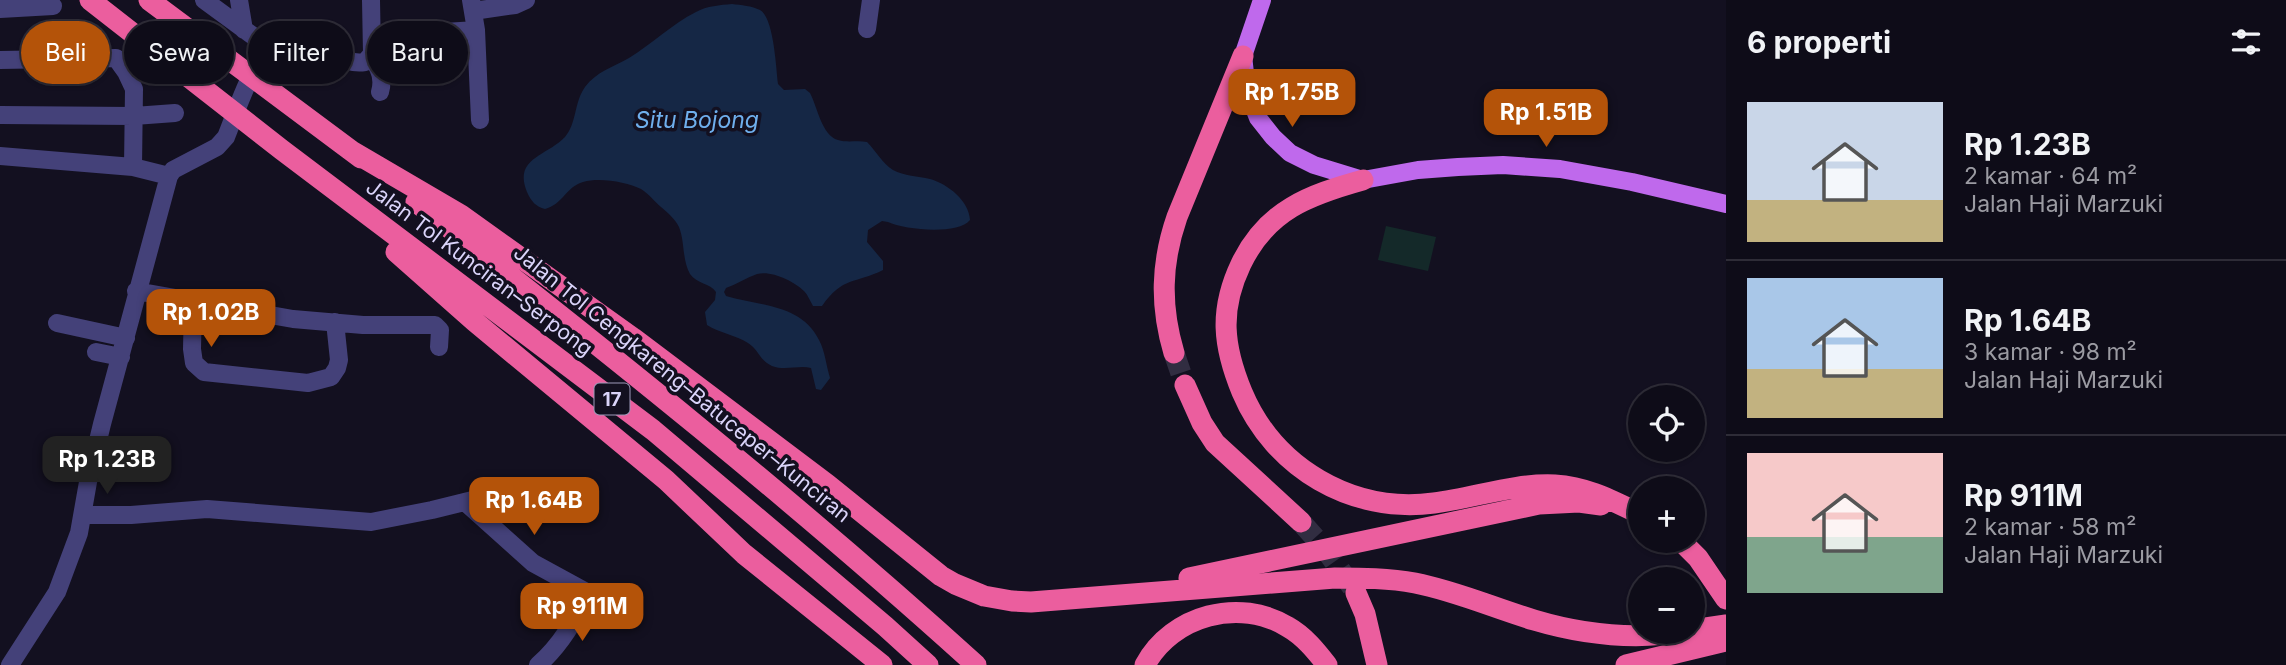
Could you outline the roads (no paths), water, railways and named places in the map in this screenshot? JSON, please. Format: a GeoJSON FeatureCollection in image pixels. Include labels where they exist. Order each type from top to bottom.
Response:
{"type":"FeatureCollection","features":[{"type":"Feature","properties":{"kind":"highway","name":"Jalan Tol Kunciran–Serpong"},"geometry":{"type":"LineString","coordinates":[[90,0],[282,150],[653,430],[928,665]]}},
{"type":"Feature","properties":{"kind":"highway","name":"17"},"geometry":{"type":"LineString","coordinates":[[149,0],[350,150]]}},
{"type":"Feature","properties":{"kind":"highway"},"geometry":{"type":"LineString","coordinates":[[1174,353],[1163,305],[1168,245],[1243,56]]}},
{"type":"Feature","properties":{"kind":"highway"},"geometry":{"type":"LineString","coordinates":[[282,150],[474,321],[666,480],[744,554],[882,665]]}},
{"type":"Feature","properties":{"kind":"highway"},"geometry":{"type":"LineString","coordinates":[[350,150],[461,215],[622,330],[828,485],[925,564],[955,584],[984,596],[1012,601],[1335,578],[1379,579],[1416,583],[1465,596],[1532,619],[1592,632],[1628,635]]}},
{"type":"Feature","properties":{"kind":"highway","name":"Jalan Tol Cengkareng–Batuceper–Kunciran"},"geometry":{"type":"LineString","coordinates":[[350,150],[648,384],[872,570],[976,665]]}},
{"type":"Feature","properties":{"kind":"highway"},"geometry":{"type":"LineString","coordinates":[[1363,180],[1313,194],[1281,214],[1255,240],[1231,287],[1225,316],[1229,358],[1250,410],[1275,446],[1296,466],[1321,483],[1351,495],[1396,504],[1431,504],[1515,488],[1550,485],[1589,490],[1628,508]]}},
{"type":"Feature","properties":{"kind":"highway"},"geometry":{"type":"LineString","coordinates":[[1185,385],[1202,423],[1215,443],[1301,522]]}},
{"type":"Feature","properties":{"kind":"highway"},"geometry":{"type":"LineString","coordinates":[[1092,597],[1310,554],[1539,504],[1579,502],[1628,510]]}},
{"type":"Feature","properties":{"kind":"highway"},"geometry":{"type":"LineString","coordinates":[[1693,553],[1726,599]]}},
{"type":"Feature","properties":{"kind":"highway"},"geometry":{"type":"LineString","coordinates":[[1356,593],[1366,614],[1377,665]]}},
{"type":"Feature","properties":{"kind":"highway"},"geometry":{"type":"LineString","coordinates":[[1145,665],[1162,643],[1182,627],[1212,614],[1237,612],[1264,616],[1289,627],[1309,643],[1327,665]]}},
{"type":"Feature","properties":{"kind":"highway"},"geometry":{"type":"LineString","coordinates":[[1705,628],[1726,625]]}},
{"type":"Feature","properties":{"kind":"highway"},"geometry":{"type":"LineString","coordinates":[[1626,665],[1726,641]]}},
{"type":"Feature","properties":{"kind":"main road"},"geometry":{"type":"LineString","coordinates":[[1262,0],[1243,56],[1245,79],[1258,118],[1290,153],[1305,162],[1363,180],[1418,170],[1458,167],[1560,169],[1632,182],[1726,204]]}},
{"type":"Feature","properties":{"kind":"street"},"geometry":{"type":"LineString","coordinates":[[204,0],[248,33]]}},
{"type":"Feature","properties":{"kind":"street"},"geometry":{"type":"LineString","coordinates":[[239,0],[244,30]]}},
{"type":"Feature","properties":{"kind":"street"},"geometry":{"type":"LineString","coordinates":[[371,0],[371,21]]}},
{"type":"Feature","properties":{"kind":"street"},"geometry":{"type":"LineString","coordinates":[[479,121],[476,30],[472,5],[514,5],[526,0]]}},
{"type":"Feature","properties":{"kind":"street"},"geometry":{"type":"LineString","coordinates":[[867,29],[871,0]]}},
{"type":"Feature","properties":{"kind":"street"},"geometry":{"type":"LineString","coordinates":[[0,9],[49,3]]}},
{"type":"Feature","properties":{"kind":"street"},"geometry":{"type":"LineString","coordinates":[[468,31],[476,30]]}},
{"type":"Feature","properties":{"kind":"street"},"geometry":{"type":"LineString","coordinates":[[0,60],[116,58],[134,89],[133,167]]}},
{"type":"Feature","properties":{"kind":"street"},"geometry":{"type":"LineString","coordinates":[[10,665],[57,592],[69,562],[83,515],[90,470],[121,358],[136,291],[169,176],[173,170],[217,147],[226,137],[248,84]]}},
{"type":"Feature","properties":{"kind":"street"},"geometry":{"type":"LineString","coordinates":[[380,84],[380,92]]}},
{"type":"Feature","properties":{"kind":"street"},"geometry":{"type":"LineString","coordinates":[[0,115],[134,116],[174,113]]}},
{"type":"Feature","properties":{"kind":"street"},"geometry":{"type":"LineString","coordinates":[[0,156],[133,167],[169,176]]}},
{"type":"Feature","properties":{"kind":"street"},"geometry":{"type":"LineString","coordinates":[[136,291],[293,319],[435,325],[440,330],[439,347]]}},
{"type":"Feature","properties":{"kind":"street"},"geometry":{"type":"LineString","coordinates":[[192,302],[191,349],[194,363],[204,372],[308,383],[331,377],[339,360],[335,322]]}},
{"type":"Feature","properties":{"kind":"street"},"geometry":{"type":"LineString","coordinates":[[57,323],[125,338]]}},
{"type":"Feature","properties":{"kind":"street"},"geometry":{"type":"LineString","coordinates":[[96,352],[121,358]]}},
{"type":"Feature","properties":{"kind":"street"},"geometry":{"type":"LineString","coordinates":[[83,515],[131,515],[207,509],[371,522],[509,491],[523,492],[577,513]]}},
{"type":"Feature","properties":{"kind":"street"},"geometry":{"type":"LineString","coordinates":[[466,502],[533,563],[588,593],[573,624],[550,655],[538,665]]}},
{"type":"Feature","properties":{"kind":"water","name":"Situ Bojong"},"geometry":{"type":"Polygon","coordinates":[[[732,4],[760,10],[765,15],[774,44],[778,84],[784,90],[805,89],[810,93],[824,127],[832,137],[842,141],[867,142],[893,170],[930,179],[950,189],[962,200],[969,213],[970,220],[955,228],[918,229],[882,221],[868,230],[867,242],[883,261],[883,270],[843,285],[822,306],[813,306],[805,293],[794,284],[769,274],[757,274],[726,288],[726,296],[778,308],[802,319],[811,328],[821,344],[830,378],[821,390],[816,389],[811,368],[772,366],[748,343],[707,325],[705,312],[715,300],[716,292],[690,274],[679,227],[644,191],[621,182],[590,181],[577,184],[556,204],[545,209],[532,201],[524,181],[524,172],[528,165],[565,137],[572,125],[581,93],[594,77],[629,58],[696,12],[732,4]]]}},
{"type":"Feature","properties":{"kind":"tunnel"},"geometry":{"type":"LineString","coordinates":[[1174,353],[1185,385]]}},
{"type":"Feature","properties":{"kind":"tunnel"},"geometry":{"type":"LineString","coordinates":[[1301,522],[1326,550],[1355,591]]}}]}
